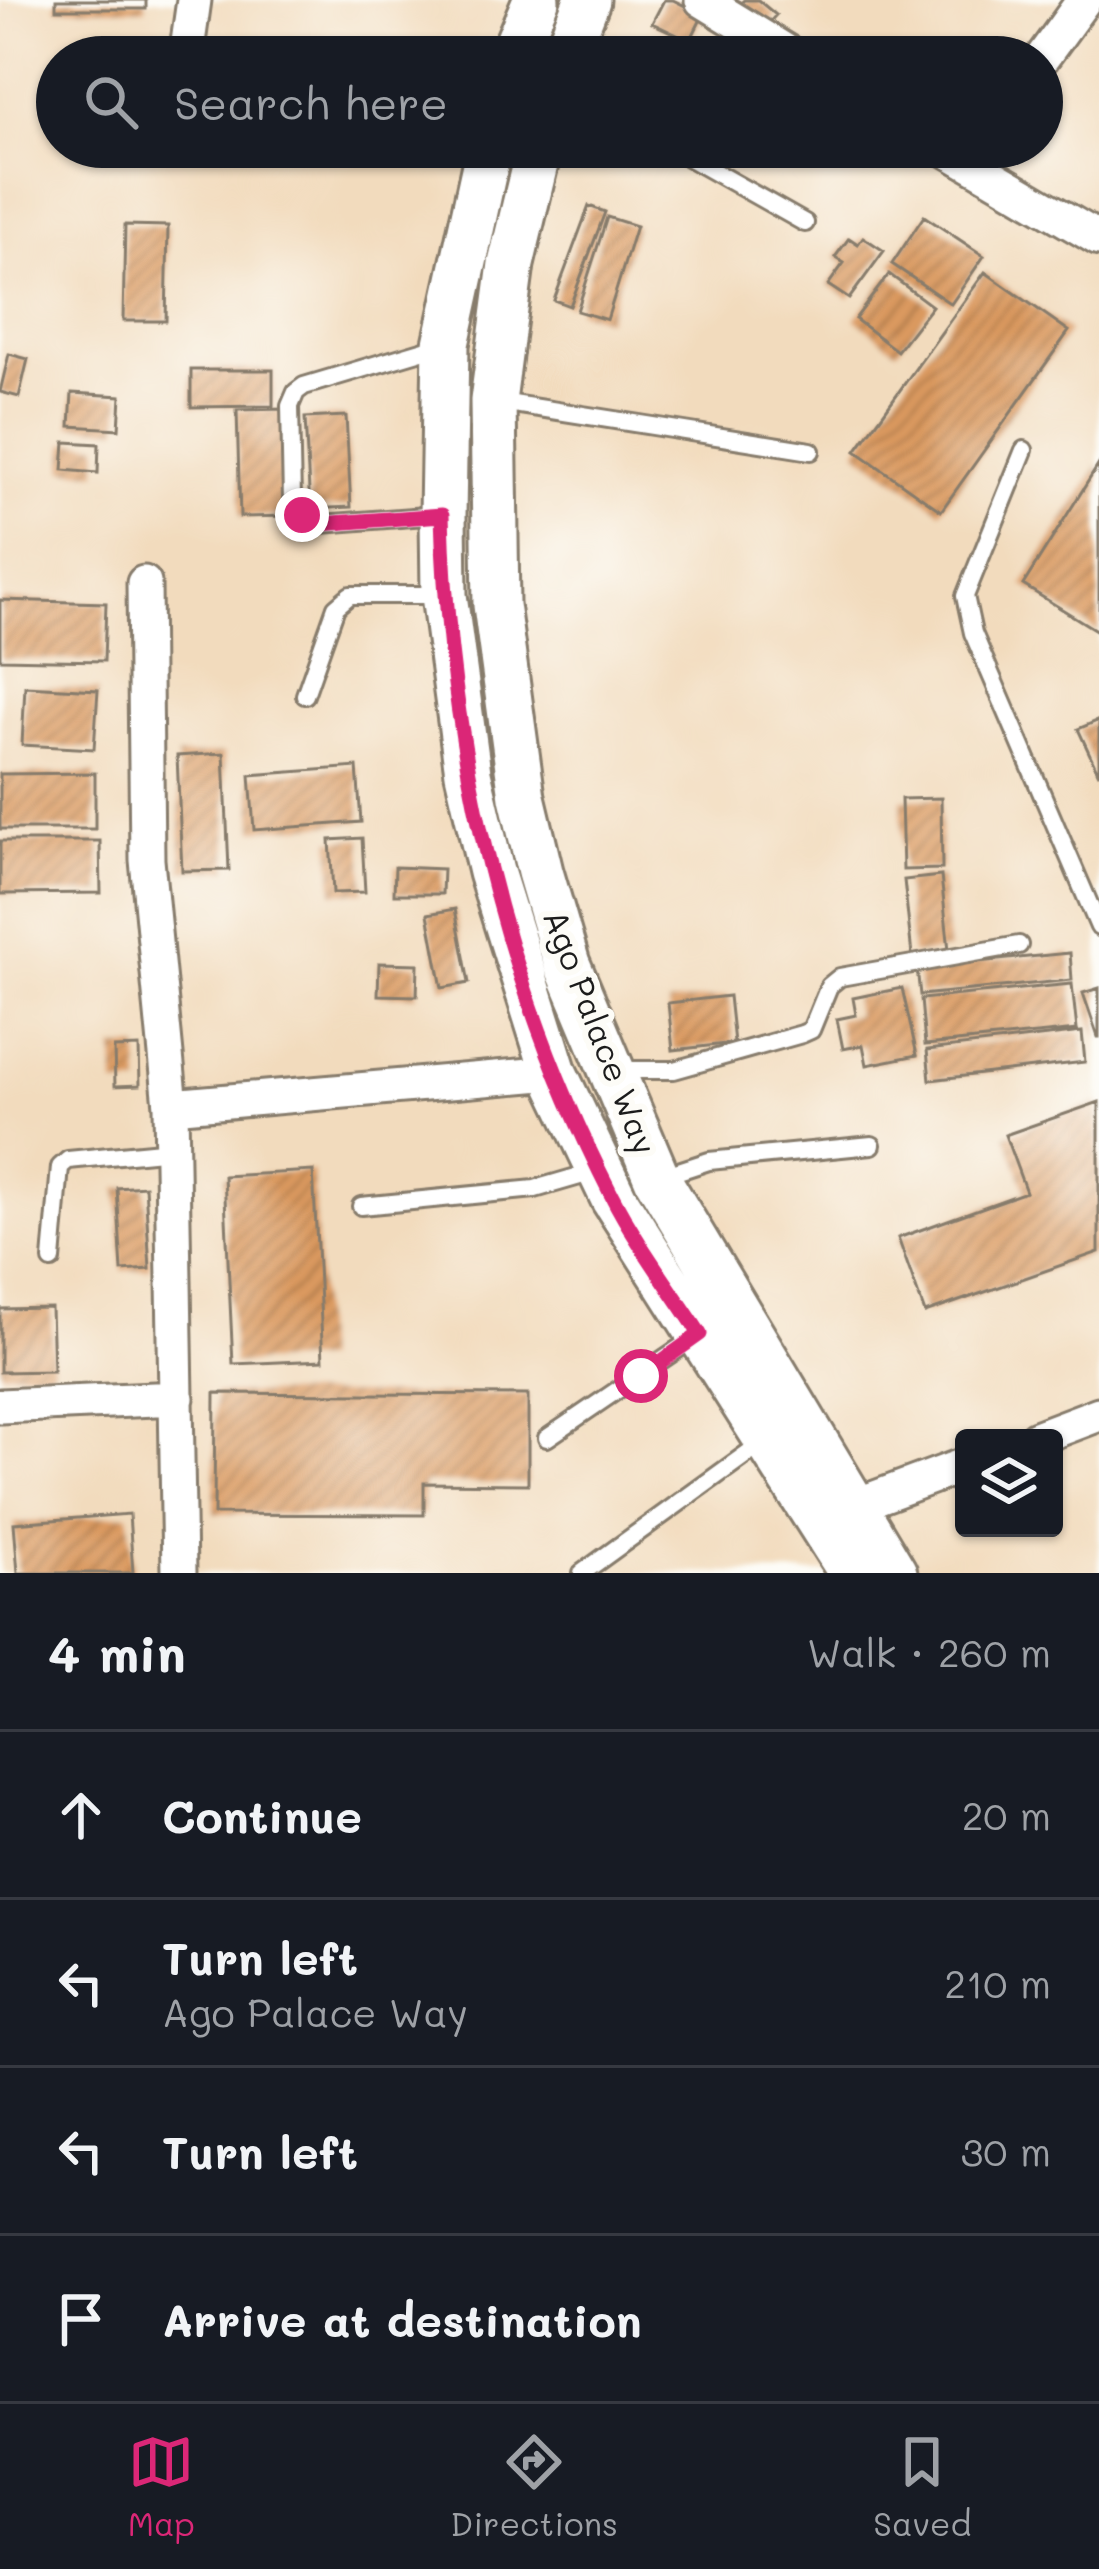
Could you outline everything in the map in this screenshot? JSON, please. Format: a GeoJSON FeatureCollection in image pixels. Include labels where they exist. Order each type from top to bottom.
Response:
{"type":"FeatureCollection","features":[{"type":"Feature","properties":{"kind":"main road"},"geometry":{"type":"LineString","coordinates":[[521,36],[536,0]]}},
{"type":"Feature","properties":{"kind":"main road"},"geometry":{"type":"LineString","coordinates":[[573,36],[587,0]]}},
{"type":"Feature","properties":{"kind":"main road","name":"Ago Palace Way"},"geometry":{"type":"LineString","coordinates":[[484,168],[446,344],[442,515],[444,595],[468,773],[491,872],[554,1073],[614,1199],[852,1573]]}},
{"type":"Feature","properties":{"kind":"main road","name":"Ago Palace Way"},"geometry":{"type":"LineString","coordinates":[[534,168],[511,264],[493,401],[496,605],[522,797],[567,964],[657,1178],[894,1573]]}},
{"type":"Feature","properties":{"kind":"street"},"geometry":{"type":"LineString","coordinates":[[188,36],[194,0]]}},
{"type":"Feature","properties":{"kind":"street"},"geometry":{"type":"LineString","coordinates":[[702,0],[761,36]]}},
{"type":"Feature","properties":{"kind":"street"},"geometry":{"type":"LineString","coordinates":[[1058,36],[1084,0]]}},
{"type":"Feature","properties":{"kind":"street"},"geometry":{"type":"LineString","coordinates":[[987,168],[1099,239]]}},
{"type":"Feature","properties":{"kind":"street"},"geometry":{"type":"LineString","coordinates":[[144,584],[147,860],[171,1106],[179,1573]]}},
{"type":"Feature","properties":{"kind":"street"},"geometry":{"type":"LineString","coordinates":[[171,1106],[554,1073]]}},
{"type":"Feature","properties":{"kind":"street"},"geometry":{"type":"LineString","coordinates":[[0,1406],[177,1397]]}},
{"type":"Feature","properties":{"kind":"street"},"geometry":{"type":"LineString","coordinates":[[1060,1429],[1099,1414]]}},
{"type":"Feature","properties":{"kind":"street"},"geometry":{"type":"LineString","coordinates":[[854,1506],[955,1468]]}},
{"type":"Feature","properties":{"kind":"lane"},"geometry":{"type":"LineString","coordinates":[[707,168],[805,223]]}},
{"type":"Feature","properties":{"kind":"lane"},"geometry":{"type":"LineString","coordinates":[[442,515],[320,524],[302,515],[292,500],[290,406],[304,386],[446,344]]}},
{"type":"Feature","properties":{"kind":"lane"},"geometry":{"type":"LineString","coordinates":[[493,401],[811,451]]}},
{"type":"Feature","properties":{"kind":"lane"},"geometry":{"type":"LineString","coordinates":[[1024,450],[965,596],[973,633],[1099,927]]}},
{"type":"Feature","properties":{"kind":"lane"},"geometry":{"type":"LineString","coordinates":[[305,694],[336,607],[350,595],[444,595]]}},
{"type":"Feature","properties":{"kind":"lane"},"geometry":{"type":"LineString","coordinates":[[609,1070],[674,1070],[802,1034],[811,1030],[829,986],[840,976],[1019,945]]}},
{"type":"Feature","properties":{"kind":"lane"},"geometry":{"type":"LineString","coordinates":[[657,1178],[709,1162],[872,1144]]}},
{"type":"Feature","properties":{"kind":"lane"},"geometry":{"type":"LineString","coordinates":[[52,1261],[60,1167],[68,1160],[172,1150]]}},
{"type":"Feature","properties":{"kind":"lane"},"geometry":{"type":"LineString","coordinates":[[361,1206],[535,1189],[600,1170]]}},
{"type":"Feature","properties":{"kind":"lane"},"geometry":{"type":"LineString","coordinates":[[547,1438],[700,1334]]}},
{"type":"Feature","properties":{"kind":"lane"},"geometry":{"type":"LineString","coordinates":[[582,1573],[767,1439]]}},
{"type":"Feature","properties":{"kind":"building"},"geometry":{"type":"Polygon","coordinates":[[[56,0],[146,0],[146,9],[56,9],[56,0]]]}},
{"type":"Feature","properties":{"kind":"building"},"geometry":{"type":"Polygon","coordinates":[[[664,0],[703,15],[692,36],[679,36],[652,23],[664,0]]]}},
{"type":"Feature","properties":{"kind":"building"},"geometry":{"type":"Polygon","coordinates":[[[758,0],[776,15],[766,26],[740,4],[758,0]]]}},
{"type":"Feature","properties":{"kind":"building"},"geometry":{"type":"Polygon","coordinates":[[[589,206],[605,212],[570,306],[554,300],[589,206]]]}},
{"type":"Feature","properties":{"kind":"building"},"geometry":{"type":"Polygon","coordinates":[[[924,216],[984,256],[951,304],[892,264],[924,216]]]}},
{"type":"Feature","properties":{"kind":"building"},"geometry":{"type":"Polygon","coordinates":[[[607,217],[636,226],[607,320],[577,311],[607,217]]]}},
{"type":"Feature","properties":{"kind":"building"},"geometry":{"type":"Polygon","coordinates":[[[125,225],[168,226],[166,321],[123,321],[125,225]]]}},
{"type":"Feature","properties":{"kind":"building"},"geometry":{"type":"Polygon","coordinates":[[[863,237],[884,251],[849,299],[828,285],[844,263],[835,257],[849,238],[858,244],[863,237]]]}},
{"type":"Feature","properties":{"kind":"building"},"geometry":{"type":"Polygon","coordinates":[[[985,272],[1069,331],[941,511],[856,451],[985,272]]]}},
{"type":"Feature","properties":{"kind":"building"},"geometry":{"type":"Polygon","coordinates":[[[889,274],[932,306],[897,351],[855,319],[889,274]]]}},
{"type":"Feature","properties":{"kind":"building"},"geometry":{"type":"Polygon","coordinates":[[[9,354],[28,359],[19,397],[0,392],[9,354]]]}},
{"type":"Feature","properties":{"kind":"building"},"geometry":{"type":"Polygon","coordinates":[[[191,370],[273,370],[273,406],[191,407],[191,370]]]}},
{"type":"Feature","properties":{"kind":"building"},"geometry":{"type":"Polygon","coordinates":[[[72,393],[121,396],[119,429],[70,426],[72,393]]]}},
{"type":"Feature","properties":{"kind":"building"},"geometry":{"type":"Polygon","coordinates":[[[285,409],[288,516],[240,517],[237,410],[285,409]]]}},
{"type":"Feature","properties":{"kind":"building"},"geometry":{"type":"Polygon","coordinates":[[[346,416],[351,507],[310,509],[305,418],[346,416]]]}},
{"type":"Feature","properties":{"kind":"building"},"geometry":{"type":"Polygon","coordinates":[[[65,442],[99,444],[98,473],[63,470],[65,442]]]}},
{"type":"Feature","properties":{"kind":"building"},"geometry":{"type":"Polygon","coordinates":[[[1099,464],[1099,632],[1023,585],[1099,464]]]}},
{"type":"Feature","properties":{"kind":"building"},"geometry":{"type":"Polygon","coordinates":[[[0,600],[106,603],[104,661],[0,659],[0,600]]]}},
{"type":"Feature","properties":{"kind":"building"},"geometry":{"type":"Polygon","coordinates":[[[25,686],[98,690],[94,749],[22,745],[25,686]]]}},
{"type":"Feature","properties":{"kind":"building"},"geometry":{"type":"Polygon","coordinates":[[[1099,720],[1099,774],[1078,729],[1099,720]]]}},
{"type":"Feature","properties":{"kind":"building"},"geometry":{"type":"Polygon","coordinates":[[[224,753],[229,870],[182,871],[177,756],[224,753]]]}},
{"type":"Feature","properties":{"kind":"building"},"geometry":{"type":"Polygon","coordinates":[[[357,767],[361,822],[254,830],[250,775],[357,767]]]}},
{"type":"Feature","properties":{"kind":"building"},"geometry":{"type":"Polygon","coordinates":[[[95,773],[95,829],[0,829],[0,774],[95,773]]]}},
{"type":"Feature","properties":{"kind":"building"},"geometry":{"type":"Polygon","coordinates":[[[941,798],[942,869],[903,870],[901,799],[941,798]]]}},
{"type":"Feature","properties":{"kind":"building"},"geometry":{"type":"Polygon","coordinates":[[[362,838],[365,892],[333,893],[330,840],[362,838]]]}},
{"type":"Feature","properties":{"kind":"building"},"geometry":{"type":"Polygon","coordinates":[[[0,841],[100,841],[101,893],[0,894],[0,841]]]}},
{"type":"Feature","properties":{"kind":"building"},"geometry":{"type":"Polygon","coordinates":[[[395,867],[443,869],[442,894],[394,894],[395,867]]]}},
{"type":"Feature","properties":{"kind":"building"},"geometry":{"type":"Polygon","coordinates":[[[941,876],[949,950],[912,955],[904,880],[941,876]]]}},
{"type":"Feature","properties":{"kind":"building"},"geometry":{"type":"Polygon","coordinates":[[[455,909],[469,983],[442,988],[428,914],[455,909]]]}},
{"type":"Feature","properties":{"kind":"building"},"geometry":{"type":"Polygon","coordinates":[[[1070,953],[1072,980],[920,995],[917,968],[1070,953]]]}},
{"type":"Feature","properties":{"kind":"building"},"geometry":{"type":"Polygon","coordinates":[[[379,963],[418,964],[417,996],[378,995],[379,963]]]}},
{"type":"Feature","properties":{"kind":"building"},"geometry":{"type":"Polygon","coordinates":[[[1072,984],[1077,1030],[925,1045],[921,999],[1072,984]]]}},
{"type":"Feature","properties":{"kind":"building"},"geometry":{"type":"Polygon","coordinates":[[[902,988],[917,1055],[867,1065],[863,1045],[843,1049],[837,1019],[856,1015],[853,998],[902,988]]]}},
{"type":"Feature","properties":{"kind":"building"},"geometry":{"type":"Polygon","coordinates":[[[1099,988],[1099,1037],[1098,1037],[1083,993],[1099,988]]]}},
{"type":"Feature","properties":{"kind":"building"},"geometry":{"type":"Polygon","coordinates":[[[729,996],[734,1043],[673,1050],[668,1003],[729,996]]]}},
{"type":"Feature","properties":{"kind":"building"},"geometry":{"type":"Polygon","coordinates":[[[1082,1032],[1085,1062],[930,1080],[927,1050],[1082,1032]]]}},
{"type":"Feature","properties":{"kind":"building"},"geometry":{"type":"Polygon","coordinates":[[[139,1047],[140,1085],[115,1086],[114,1048],[139,1047]]]}},
{"type":"Feature","properties":{"kind":"building"},"geometry":{"type":"Polygon","coordinates":[[[1099,1102],[1099,1252],[925,1313],[898,1238],[1026,1192],[1005,1135],[1099,1102]]]}},
{"type":"Feature","properties":{"kind":"building"},"geometry":{"type":"Polygon","coordinates":[[[313,1171],[323,1360],[233,1364],[224,1176],[313,1171]]]}},
{"type":"Feature","properties":{"kind":"building"},"geometry":{"type":"Polygon","coordinates":[[[145,1186],[150,1269],[122,1271],[117,1188],[145,1186]]]}},
{"type":"Feature","properties":{"kind":"building"},"geometry":{"type":"Polygon","coordinates":[[[51,1308],[53,1371],[0,1372],[0,1309],[51,1308]]]}},
{"type":"Feature","properties":{"kind":"building"},"geometry":{"type":"Polygon","coordinates":[[[215,1393],[528,1395],[528,1484],[424,1483],[424,1515],[214,1514],[215,1393]]]}},
{"type":"Feature","properties":{"kind":"building"},"geometry":{"type":"Polygon","coordinates":[[[129,1514],[133,1573],[18,1573],[14,1523],[129,1514]]]}},
{"type":"Feature","properties":{"kind":"route"},"geometry":{"type":"LineString","coordinates":[[302,515],[320,524],[442,515],[444,595],[468,773],[523,981],[554,1073],[614,1199],[700,1334],[641,1376]]}}]}
